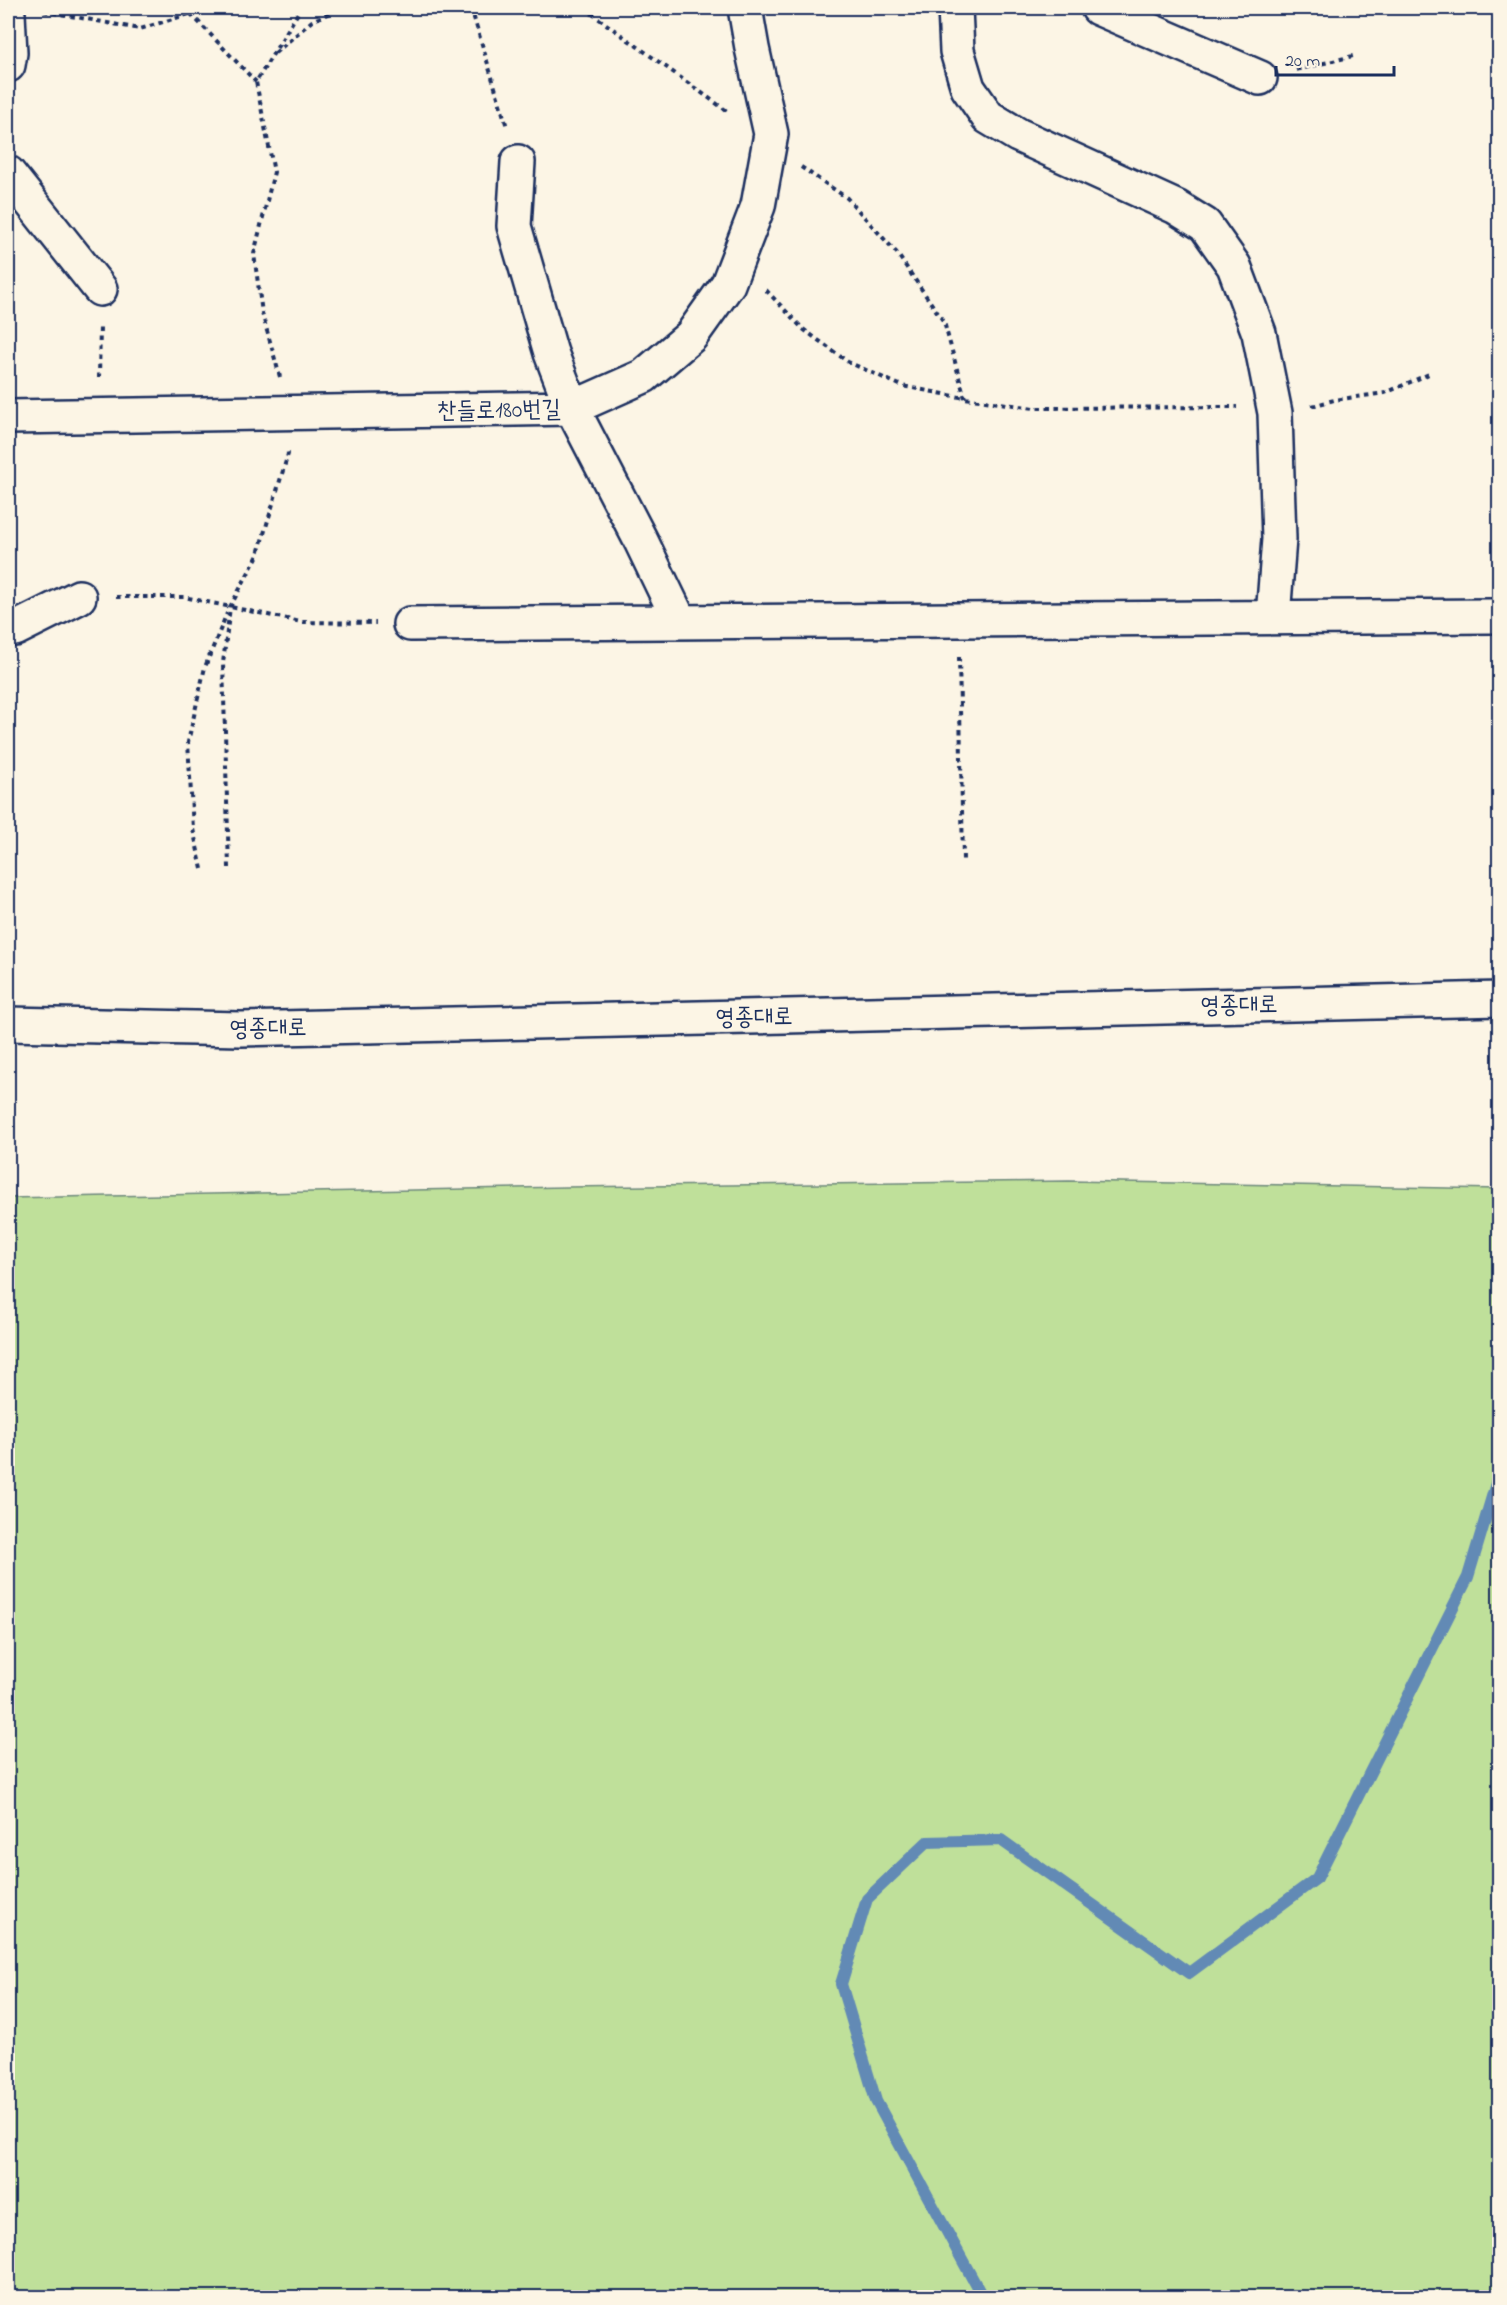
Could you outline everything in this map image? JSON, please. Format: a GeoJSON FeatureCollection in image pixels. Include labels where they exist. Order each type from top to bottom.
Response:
{"type":"FeatureCollection","features":[{"type":"Feature","properties":{"kind":"street","name":"찬들로180번길"},"geometry":{"type":"LineString","coordinates":[[8,417],[572,408],[644,376],[691,336],[729,284],[758,206],[771,134],[745,8]]}},
{"type":"Feature","properties":{"kind":"street"},"geometry":{"type":"LineString","coordinates":[[955,8],[957,51],[968,88],[988,117],[1018,135],[1176,207],[1205,225],[1234,266],[1259,333],[1275,413],[1279,539],[1273,617]]}},
{"type":"Feature","properties":{"kind":"street"},"geometry":{"type":"LineString","coordinates":[[1098,8],[1260,78]]}},
{"type":"Feature","properties":{"kind":"street"},"geometry":{"type":"LineString","coordinates":[[8,14],[10,53],[8,65]]}},
{"type":"Feature","properties":{"kind":"street"},"geometry":{"type":"LineString","coordinates":[[518,162],[514,226],[551,353],[572,408],[680,622]]}},
{"type":"Feature","properties":{"kind":"street"},"geometry":{"type":"LineString","coordinates":[[8,173],[100,289]]}},
{"type":"Feature","properties":{"kind":"street"},"geometry":{"type":"LineString","coordinates":[[8,629],[15,629],[79,597]]}},
{"type":"Feature","properties":{"kind":"street"},"geometry":{"type":"LineString","coordinates":[[410,624],[1492,615]]}},
{"type":"Feature","properties":{"kind":"street","name":"영종대로"},"geometry":{"type":"LineString","coordinates":[[8,1024],[241,1029],[1500,999]]}},
{"type":"Feature","properties":{"kind":"path"},"geometry":{"type":"LineString","coordinates":[[41,10],[140,29],[209,8]]}},
{"type":"Feature","properties":{"kind":"path"},"geometry":{"type":"LineString","coordinates":[[256,82],[301,8]]}},
{"type":"Feature","properties":{"kind":"path"},"geometry":{"type":"LineString","coordinates":[[272,56],[312,21],[340,8]]}},
{"type":"Feature","properties":{"kind":"path"},"geometry":{"type":"LineString","coordinates":[[471,8],[518,162]]}},
{"type":"Feature","properties":{"kind":"path"},"geometry":{"type":"LineString","coordinates":[[584,8],[733,115]]}},
{"type":"Feature","properties":{"kind":"path"},"geometry":{"type":"LineString","coordinates":[[191,14],[256,82],[274,172],[255,254],[262,313],[281,382]]}},
{"type":"Feature","properties":{"kind":"path"},"geometry":{"type":"LineString","coordinates":[[1260,78],[1353,56]]}},
{"type":"Feature","properties":{"kind":"path"},"geometry":{"type":"LineString","coordinates":[[798,165],[846,198],[897,252],[944,322],[965,398]]}},
{"type":"Feature","properties":{"kind":"path"},"geometry":{"type":"LineString","coordinates":[[759,283],[803,329],[848,362],[902,386],[1034,408],[1235,406],[1241,410]]}},
{"type":"Feature","properties":{"kind":"path"},"geometry":{"type":"LineString","coordinates":[[99,383],[100,289]]}},
{"type":"Feature","properties":{"kind":"path"},"geometry":{"type":"LineString","coordinates":[[1304,408],[1334,400],[1385,393],[1429,374]]}},
{"type":"Feature","properties":{"kind":"path"},"geometry":{"type":"LineString","coordinates":[[202,869],[193,829],[188,742],[205,667],[230,607],[257,557],[288,454],[287,438]]}},
{"type":"Feature","properties":{"kind":"path"},"geometry":{"type":"LineString","coordinates":[[79,597],[184,597],[301,622],[410,624]]}},
{"type":"Feature","properties":{"kind":"path"},"geometry":{"type":"LineString","coordinates":[[228,868],[224,663],[230,607]]}},
{"type":"Feature","properties":{"kind":"path"},"geometry":{"type":"LineString","coordinates":[[959,652],[963,860]]}},
{"type":"Feature","properties":{"kind":"green space"},"geometry":{"type":"Polygon","coordinates":[[[1069,1181],[1499,1189],[1499,2297],[8,2297],[8,1198],[566,1187],[1069,1181]]]}},
{"type":"Feature","properties":{"kind":"waterway"},"geometry":{"type":"LineString","coordinates":[[983,2298],[876,2101],[841,1984],[867,1899],[927,1842],[1001,1840],[1189,1973],[1317,1878],[1468,1577],[1500,1470]]}}]}
